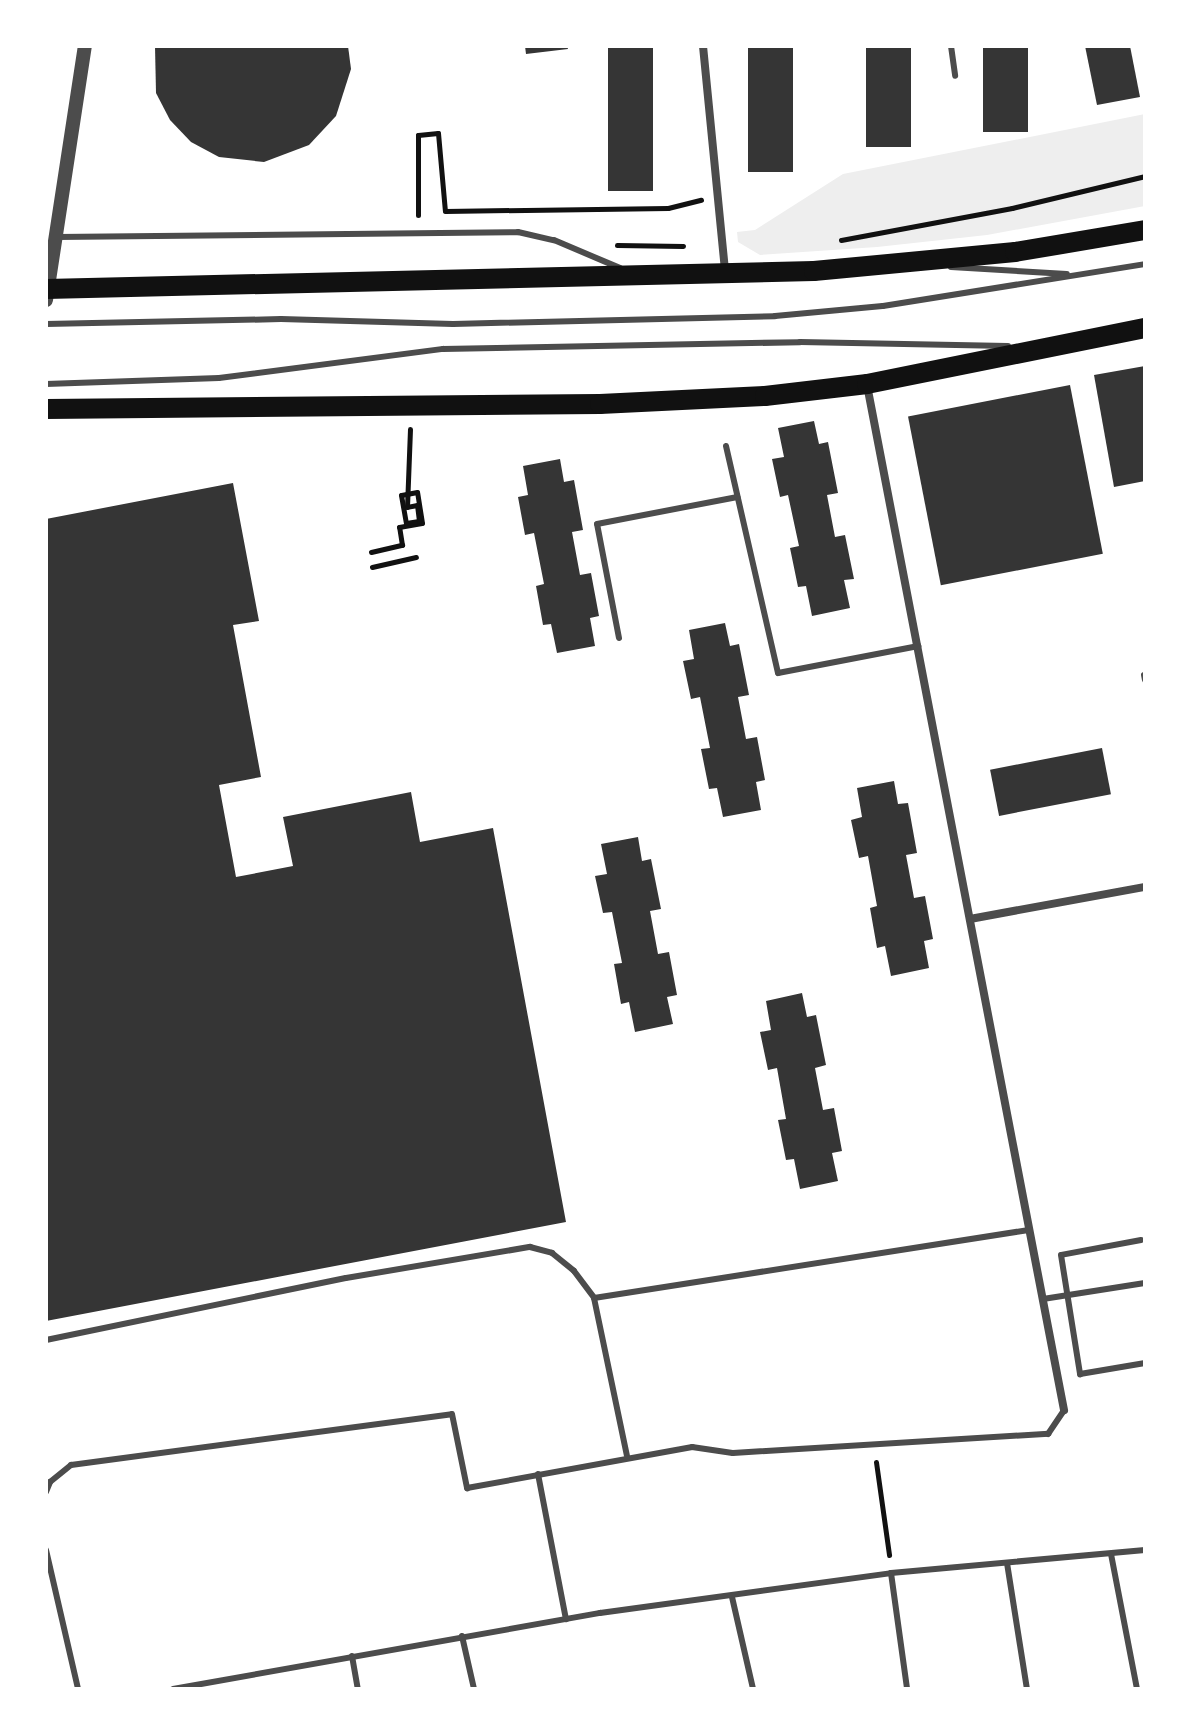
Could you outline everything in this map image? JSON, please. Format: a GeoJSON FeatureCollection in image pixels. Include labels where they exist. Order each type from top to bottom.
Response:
{"type":"FeatureCollection","features":[{"type":"Feature","properties":{"kind":"main road"},"geometry":{"type":"LineString","coordinates":[[47,292],[725,273],[905,264],[1145,230]]}},
{"type":"Feature","properties":{"kind":"main road"},"geometry":{"type":"LineString","coordinates":[[46,409],[600,404],[867,384],[1145,328]]}},
{"type":"Feature","properties":{"kind":"street"},"geometry":{"type":"LineString","coordinates":[[47,292],[85,46]]}},
{"type":"Feature","properties":{"kind":"street"},"geometry":{"type":"LineString","coordinates":[[703,46],[725,273]]}},
{"type":"Feature","properties":{"kind":"street"},"geometry":{"type":"LineString","coordinates":[[867,384],[1064,1410]]}},
{"type":"Feature","properties":{"kind":"street"},"geometry":{"type":"LineString","coordinates":[[970,919],[1145,887]]}},
{"type":"Feature","properties":{"kind":"lane"},"geometry":{"type":"LineString","coordinates":[[951,46],[955,76]]}},
{"type":"Feature","properties":{"kind":"lane"},"geometry":{"type":"LineString","coordinates":[[56,237],[518,232],[554,240],[634,274]]}},
{"type":"Feature","properties":{"kind":"lane"},"geometry":{"type":"LineString","coordinates":[[905,264],[1087,274]]}},
{"type":"Feature","properties":{"kind":"lane"},"geometry":{"type":"LineString","coordinates":[[46,324],[294,319],[453,324],[775,316],[883,306],[1145,264]]}},
{"type":"Feature","properties":{"kind":"lane"},"geometry":{"type":"LineString","coordinates":[[46,384],[219,378],[443,349],[789,342],[1051,346]]}},
{"type":"Feature","properties":{"kind":"lane"},"geometry":{"type":"LineString","coordinates":[[726,446],[778,673],[918,646]]}},
{"type":"Feature","properties":{"kind":"lane"},"geometry":{"type":"LineString","coordinates":[[619,638],[597,524],[737,497]]}},
{"type":"Feature","properties":{"kind":"lane"},"geometry":{"type":"LineString","coordinates":[[594,1298],[1029,1230]]}},
{"type":"Feature","properties":{"kind":"lane"},"geometry":{"type":"LineString","coordinates":[[1141,1240],[1061,1255],[1080,1374],[1145,1363]]}},
{"type":"Feature","properties":{"kind":"lane"},"geometry":{"type":"LineString","coordinates":[[46,1340],[346,1278],[530,1247],[552,1253],[574,1271],[594,1298],[627,1456]]}},
{"type":"Feature","properties":{"kind":"lane"},"geometry":{"type":"LineString","coordinates":[[1043,1299],[1145,1283]]}},
{"type":"Feature","properties":{"kind":"lane"},"geometry":{"type":"LineString","coordinates":[[46,1492],[50,1482],[71,1465],[452,1414],[467,1488],[627,1456],[692,1447],[733,1453],[1048,1434],[1064,1410]]}},
{"type":"Feature","properties":{"kind":"lane"},"geometry":{"type":"LineString","coordinates":[[538,1474],[566,1619]]}},
{"type":"Feature","properties":{"kind":"lane"},"geometry":{"type":"LineString","coordinates":[[46,1550],[78,1689]]}},
{"type":"Feature","properties":{"kind":"lane"},"geometry":{"type":"LineString","coordinates":[[173,1689],[566,1619],[891,1573],[1145,1550]]}},
{"type":"Feature","properties":{"kind":"lane"},"geometry":{"type":"LineString","coordinates":[[1111,1554],[1137,1689]]}},
{"type":"Feature","properties":{"kind":"lane"},"geometry":{"type":"LineString","coordinates":[[1007,1563],[1027,1689]]}},
{"type":"Feature","properties":{"kind":"lane"},"geometry":{"type":"LineString","coordinates":[[891,1573],[907,1689]]}},
{"type":"Feature","properties":{"kind":"lane"},"geometry":{"type":"LineString","coordinates":[[732,1597],[753,1689]]}},
{"type":"Feature","properties":{"kind":"lane"},"geometry":{"type":"LineString","coordinates":[[462,1636],[474,1689]]}},
{"type":"Feature","properties":{"kind":"lane"},"geometry":{"type":"LineString","coordinates":[[352,1656],[358,1689]]}},
{"type":"Feature","properties":{"kind":"path"},"geometry":{"type":"LineString","coordinates":[[420,155],[418,135],[438,133],[445,211],[668,208],[710,198]]}},
{"type":"Feature","properties":{"kind":"path"},"geometry":{"type":"LineString","coordinates":[[828,243],[1012,208],[1145,176]]}},
{"type":"Feature","properties":{"kind":"path"},"geometry":{"type":"LineString","coordinates":[[371,552],[402,545],[399,527],[422,523],[417,492],[401,495],[406,523],[419,521],[417,505],[407,507]]}},
{"type":"Feature","properties":{"kind":"path"},"geometry":{"type":"LineString","coordinates":[[372,567],[416,557]]}},
{"type":"Feature","properties":{"kind":"path"},"geometry":{"type":"LineString","coordinates":[[874,1445],[891,1573]]}},
{"type":"Feature","properties":{"kind":"shaded area"},"geometry":{"type":"Polygon","coordinates":[[[1145,114],[1145,206],[987,235],[877,247],[760,255],[738,242],[737,232],[755,230],[843,174],[1145,114]]]}},
{"type":"Feature","properties":{"kind":"building"},"geometry":{"type":"Polygon","coordinates":[[[155,46],[348,46],[351,69],[336,116],[309,145],[264,162],[219,157],[191,142],[170,120],[156,93],[155,46]]]}},
{"type":"Feature","properties":{"kind":"building"},"geometry":{"type":"Polygon","coordinates":[[[525,46],[567,46],[568,49],[526,54],[525,46]]]}},
{"type":"Feature","properties":{"kind":"building"},"geometry":{"type":"Polygon","coordinates":[[[608,46],[653,46],[653,191],[608,191],[608,46]]]}},
{"type":"Feature","properties":{"kind":"building"},"geometry":{"type":"Polygon","coordinates":[[[748,46],[793,46],[793,172],[748,172],[748,46]]]}},
{"type":"Feature","properties":{"kind":"building"},"geometry":{"type":"Polygon","coordinates":[[[866,46],[911,46],[911,147],[866,147],[866,46]]]}},
{"type":"Feature","properties":{"kind":"building"},"geometry":{"type":"Polygon","coordinates":[[[983,46],[1028,46],[1028,132],[983,132],[983,46]]]}},
{"type":"Feature","properties":{"kind":"building"},"geometry":{"type":"Polygon","coordinates":[[[1085,46],[1130,46],[1140,97],[1097,105],[1085,46]]]}},
{"type":"Feature","properties":{"kind":"building"},"geometry":{"type":"Polygon","coordinates":[[[1145,366],[1145,481],[1114,487],[1094,375],[1145,366]]]}},
{"type":"Feature","properties":{"kind":"building"},"geometry":{"type":"Polygon","coordinates":[[[1070,385],[1103,554],[941,585],[908,416],[1070,385]]]}},
{"type":"Feature","properties":{"kind":"building"},"geometry":{"type":"Polygon","coordinates":[[[814,421],[819,444],[828,442],[838,493],[827,495],[835,537],[845,535],[854,579],[844,580],[850,608],[812,616],[806,586],[798,587],[790,548],[799,546],[788,495],[780,497],[772,459],[784,457],[778,428],[814,421]]]}},
{"type":"Feature","properties":{"kind":"building"},"geometry":{"type":"Polygon","coordinates":[[[560,459],[564,482],[574,480],[583,530],[572,532],[580,575],[591,573],[599,616],[590,618],[595,646],[557,653],[551,624],[543,625],[536,586],[544,584],[534,533],[525,535],[518,497],[528,495],[523,466],[560,459]]]}},
{"type":"Feature","properties":{"kind":"building"},"geometry":{"type":"Polygon","coordinates":[[[233,483],[259,621],[233,625],[261,777],[219,785],[236,877],[293,866],[283,817],[411,792],[420,842],[493,828],[566,1222],[46,1321],[46,519],[233,483]]]}},
{"type":"Feature","properties":{"kind":"building"},"geometry":{"type":"Polygon","coordinates":[[[725,623],[730,646],[739,644],[749,695],[738,697],[746,739],[757,737],[765,780],[756,782],[761,810],[723,817],[717,788],[709,789],[701,749],[710,748],[700,697],[691,699],[683,661],[694,659],[689,630],[725,623]]]}},
{"type":"Feature","properties":{"kind":"building"},"geometry":{"type":"Polygon","coordinates":[[[1102,748],[1111,794],[999,816],[990,770],[1102,748]]]}},
{"type":"Feature","properties":{"kind":"building"},"geometry":{"type":"Polygon","coordinates":[[[894,781],[898,804],[908,803],[917,853],[906,855],[914,898],[925,896],[933,939],[924,941],[929,968],[891,976],[885,946],[877,948],[870,908],[877,906],[868,856],[859,858],[851,820],[862,817],[857,788],[894,781]]]}},
{"type":"Feature","properties":{"kind":"building"},"geometry":{"type":"Polygon","coordinates":[[[638,837],[642,861],[651,859],[661,909],[650,911],[658,954],[669,952],[677,995],[667,997],[673,1024],[635,1032],[629,1002],[621,1004],[614,964],[622,963],[612,912],[603,913],[595,876],[607,874],[601,844],[638,837]]]}},
{"type":"Feature","properties":{"kind":"building"},"geometry":{"type":"Polygon","coordinates":[[[802,993],[807,1017],[816,1015],[826,1065],[815,1068],[823,1110],[834,1108],[842,1151],[832,1153],[838,1181],[800,1189],[794,1159],[786,1160],[778,1120],[786,1119],[777,1068],[768,1070],[760,1032],[771,1030],[766,1001],[802,993]]]}}]}
